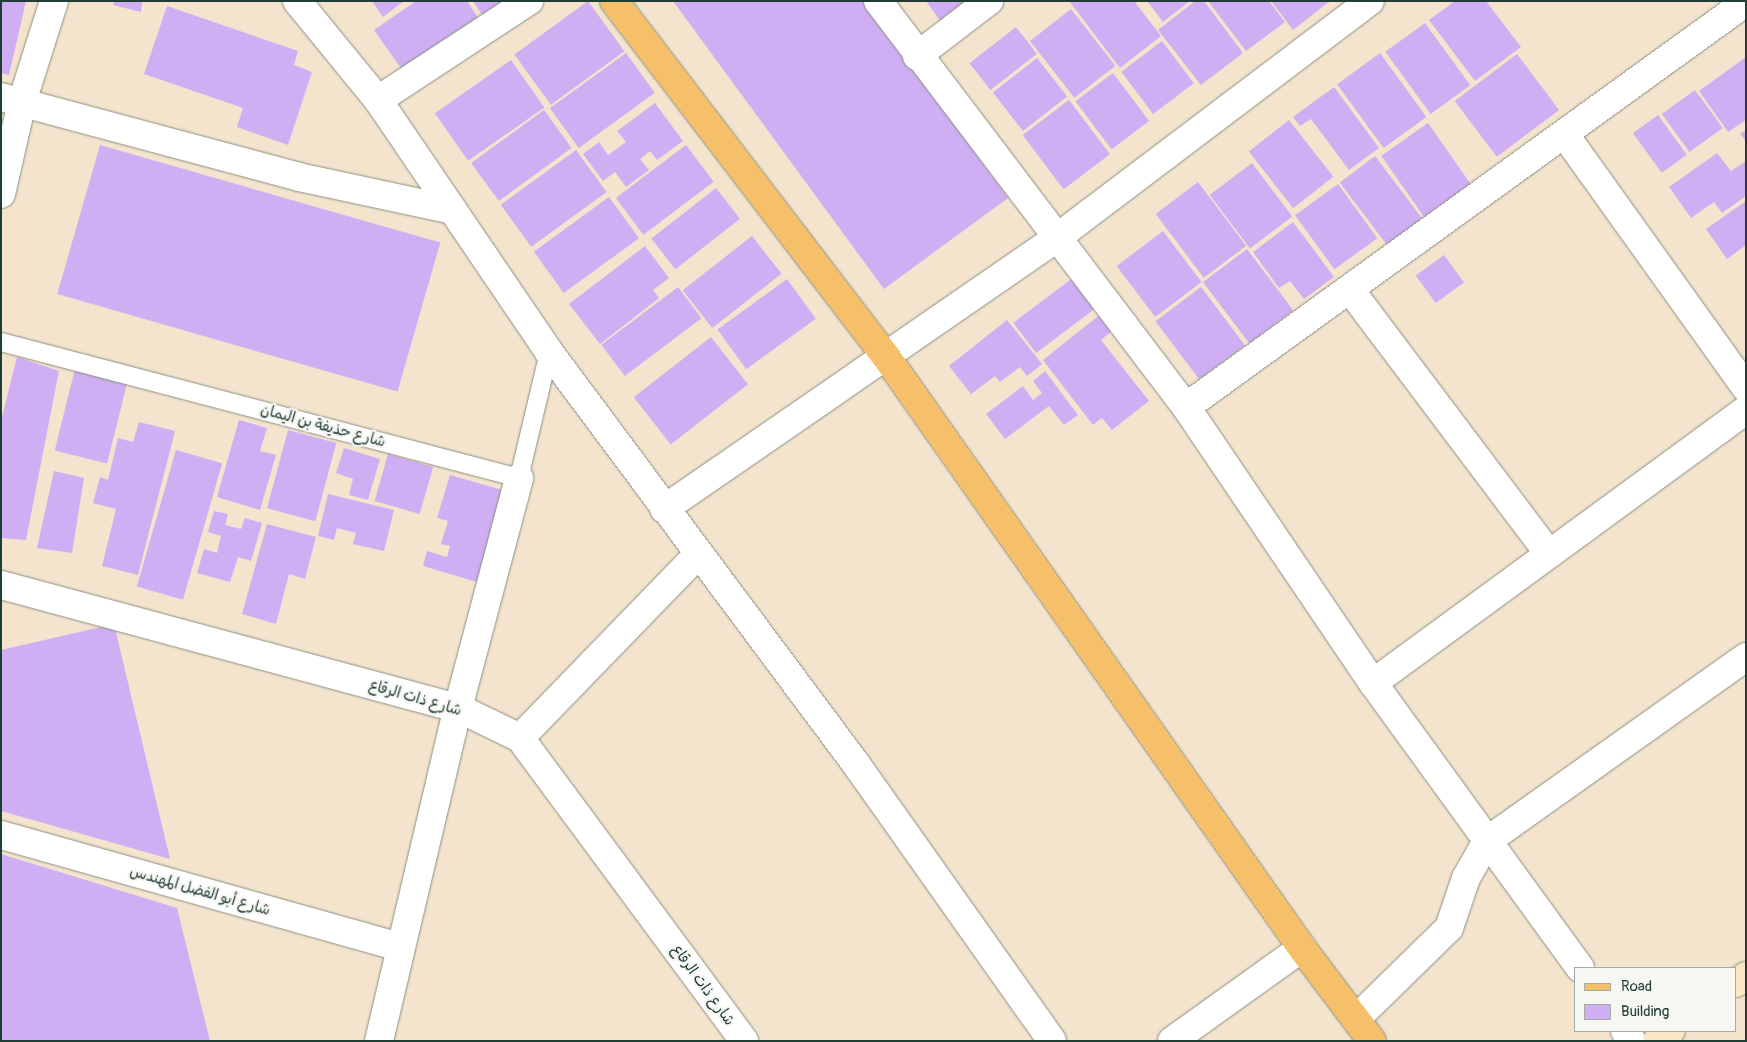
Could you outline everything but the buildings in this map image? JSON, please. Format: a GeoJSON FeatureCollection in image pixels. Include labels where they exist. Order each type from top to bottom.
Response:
{"type":"FeatureCollection","features":[{"type":"Feature","properties":{"kind":"main road"},"geometry":{"type":"LineString","coordinates":[[614,1],[885,356],[1302,948],[1372,1041]]}},
{"type":"Feature","properties":{"kind":"street"},"geometry":{"type":"LineString","coordinates":[[1,194],[12,100],[54,1]]}},
{"type":"Feature","properties":{"kind":"street"},"geometry":{"type":"LineString","coordinates":[[297,1],[378,100],[549,352],[664,509],[856,764],[1052,1041]]}},
{"type":"Feature","properties":{"kind":"street"},"geometry":{"type":"LineString","coordinates":[[378,100],[529,1]]}},
{"type":"Feature","properties":{"kind":"street"},"geometry":{"type":"LineString","coordinates":[[878,1],[917,56],[1058,237],[1186,407],[1373,683],[1579,967]]}},
{"type":"Feature","properties":{"kind":"street"},"geometry":{"type":"LineString","coordinates":[[917,56],[989,1]]}},
{"type":"Feature","properties":{"kind":"street"},"geometry":{"type":"LineString","coordinates":[[664,509],[1058,237],[1370,1]]}},
{"type":"Feature","properties":{"kind":"street"},"geometry":{"type":"LineString","coordinates":[[1186,407],[1351,291],[1745,3]]}},
{"type":"Feature","properties":{"kind":"street"},"geometry":{"type":"LineString","coordinates":[[12,100],[299,177],[453,210]]}},
{"type":"Feature","properties":{"kind":"street"},"geometry":{"type":"LineString","coordinates":[[1565,135],[1746,388]]}},
{"type":"Feature","properties":{"kind":"street"},"geometry":{"type":"LineString","coordinates":[[1351,291],[1548,552]]}},
{"type":"Feature","properties":{"kind":"street"},"geometry":{"type":"LineString","coordinates":[[1373,683],[1548,552],[1746,410]]}},
{"type":"Feature","properties":{"kind":"street"},"geometry":{"type":"LineString","coordinates":[[378,1041],[399,947],[458,708],[519,478]]}},
{"type":"Feature","properties":{"kind":"street"},"geometry":{"type":"LineString","coordinates":[[520,738],[698,554]]}},
{"type":"Feature","properties":{"kind":"street","name":"شارع ذات الرقاع"},"geometry":{"type":"LineString","coordinates":[[1,585],[458,708],[520,738],[744,1041]]}},
{"type":"Feature","properties":{"kind":"street"},"geometry":{"type":"LineString","coordinates":[[1356,1019],[1449,928],[1466,878],[1487,841],[1746,657]]}},
{"type":"Feature","properties":{"kind":"street","name":"شارع أبو الفضل المهندس"},"geometry":{"type":"LineString","coordinates":[[1,835],[399,947]]}},
{"type":"Feature","properties":{"kind":"street"},"geometry":{"type":"LineString","coordinates":[[1172,1041],[1302,948]]}},
{"type":"Feature","properties":{"kind":"street"},"geometry":{"type":"LineString","coordinates":[[1657,1041],[1670,1032]]}},
{"type":"Feature","properties":{"kind":"lane","name":"شارع حذيفة بن اليمان"},"geometry":{"type":"LineString","coordinates":[[1,342],[519,478]]}},
{"type":"Feature","properties":{"kind":"lane"},"geometry":{"type":"LineString","coordinates":[[519,478],[549,352]]}}]}
